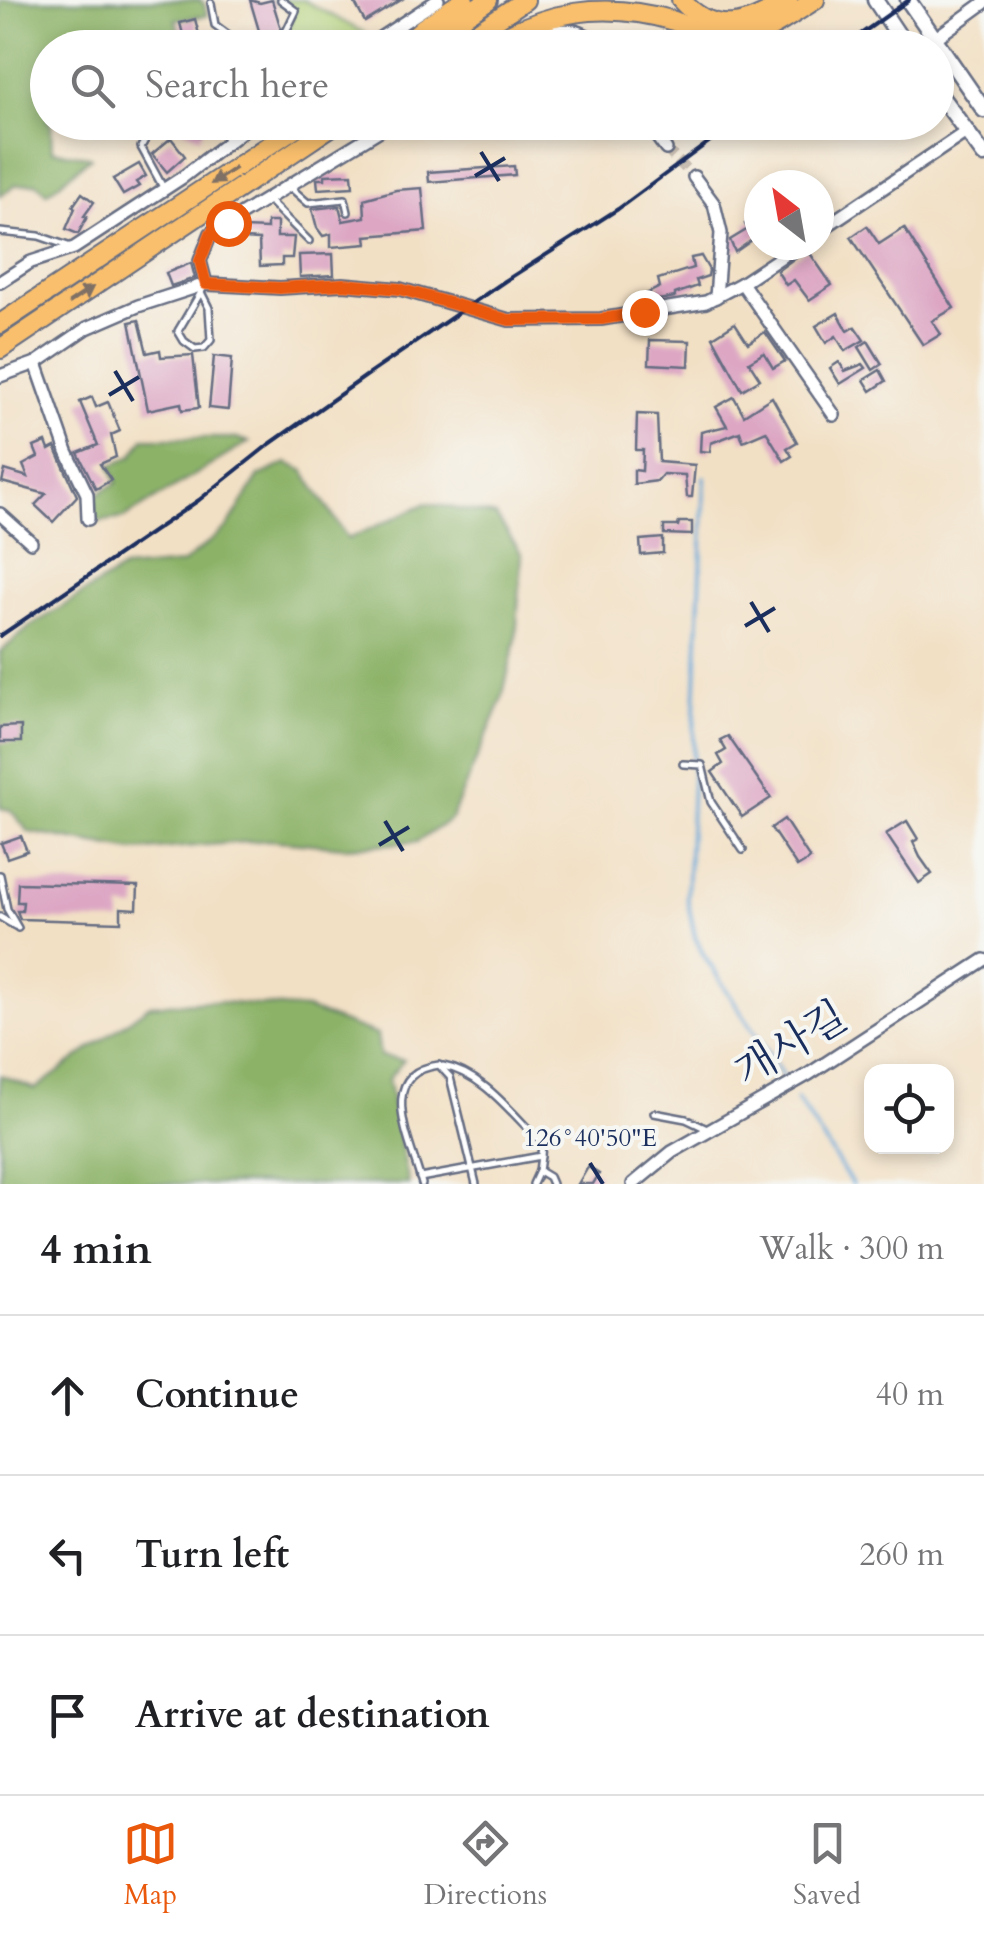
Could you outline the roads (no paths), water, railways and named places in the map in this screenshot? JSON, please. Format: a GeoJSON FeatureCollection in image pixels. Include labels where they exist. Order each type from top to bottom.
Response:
{"type":"FeatureCollection","features":[{"type":"Feature","properties":{"kind":"highway"},"geometry":{"type":"LineString","coordinates":[[421,30],[464,0]]}},
{"type":"Feature","properties":{"kind":"highway"},"geometry":{"type":"LineString","coordinates":[[444,30],[488,0]]}},
{"type":"Feature","properties":{"kind":"highway"},"geometry":{"type":"LineString","coordinates":[[479,30],[525,0]]}},
{"type":"Feature","properties":{"kind":"highway"},"geometry":{"type":"LineString","coordinates":[[681,0],[702,18],[737,24],[760,18],[788,0]]}},
{"type":"Feature","properties":{"kind":"highway"},"geometry":{"type":"LineString","coordinates":[[764,30],[815,0]]}},
{"type":"Feature","properties":{"kind":"highway"},"geometry":{"type":"LineString","coordinates":[[513,30],[585,8],[644,11],[695,30]]}},
{"type":"Feature","properties":{"kind":"highway"},"geometry":{"type":"LineString","coordinates":[[0,324],[277,140]]}},
{"type":"Feature","properties":{"kind":"highway"},"geometry":{"type":"LineString","coordinates":[[0,349],[313,140]]}},
{"type":"Feature","properties":{"kind":"street"},"geometry":{"type":"LineString","coordinates":[[392,30],[438,0]]}},
{"type":"Feature","properties":{"kind":"street"},"geometry":{"type":"LineString","coordinates":[[875,0],[895,30]]}},
{"type":"Feature","properties":{"kind":"street"},"geometry":{"type":"LineString","coordinates":[[908,0],[922,30]]}},
{"type":"Feature","properties":{"kind":"street"},"geometry":{"type":"LineString","coordinates":[[946,30],[984,3]]}},
{"type":"Feature","properties":{"kind":"street"},"geometry":{"type":"LineString","coordinates":[[954,74],[984,110]]}},
{"type":"Feature","properties":{"kind":"street"},"geometry":{"type":"LineString","coordinates":[[954,115],[984,155]]}},
{"type":"Feature","properties":{"kind":"street"},"geometry":{"type":"LineString","coordinates":[[834,221],[966,132]]}},
{"type":"Feature","properties":{"kind":"street"},"geometry":{"type":"LineString","coordinates":[[0,282],[32,262],[74,248],[232,140]]}},
{"type":"Feature","properties":{"kind":"street"},"geometry":{"type":"LineString","coordinates":[[203,288],[200,261],[211,233],[364,140]]}},
{"type":"Feature","properties":{"kind":"street"},"geometry":{"type":"LineString","coordinates":[[659,140],[666,149]]}},
{"type":"Feature","properties":{"kind":"street"},"geometry":{"type":"LineString","coordinates":[[694,177],[714,204],[721,233],[716,296]]}},
{"type":"Feature","properties":{"kind":"street"},"geometry":{"type":"LineString","coordinates":[[0,376],[36,363],[87,328],[138,306],[203,288],[343,284],[400,289],[509,320],[602,319],[706,302],[776,260]]}},
{"type":"Feature","properties":{"kind":"street"},"geometry":{"type":"LineString","coordinates":[[742,283],[834,415]]}},
{"type":"Feature","properties":{"kind":"street"},"geometry":{"type":"LineString","coordinates":[[36,363],[67,452],[83,481],[88,519]]}},
{"type":"Feature","properties":{"kind":"street"},"geometry":{"type":"LineString","coordinates":[[0,514],[30,542]]}},
{"type":"Feature","properties":{"kind":"street","name":"개사길"},"geometry":{"type":"LineString","coordinates":[[632,1184],[672,1152],[809,1074],[984,960]]}},
{"type":"Feature","properties":{"kind":"lane"},"geometry":{"type":"LineString","coordinates":[[281,0],[296,11],[287,30]]}},
{"type":"Feature","properties":{"kind":"lane"},"geometry":{"type":"LineString","coordinates":[[211,2],[215,26],[221,30]]}},
{"type":"Feature","properties":{"kind":"lane"},"geometry":{"type":"LineString","coordinates":[[145,140],[141,147],[164,189]]}},
{"type":"Feature","properties":{"kind":"lane"},"geometry":{"type":"LineString","coordinates":[[289,186],[308,203],[345,199],[348,212]]}},
{"type":"Feature","properties":{"kind":"lane"},"geometry":{"type":"LineString","coordinates":[[268,200],[308,241]]}},
{"type":"Feature","properties":{"kind":"lane"},"geometry":{"type":"LineString","coordinates":[[0,232],[38,236],[74,248]]}},
{"type":"Feature","properties":{"kind":"lane"},"geometry":{"type":"LineString","coordinates":[[203,288],[211,340],[204,348],[195,349],[178,330],[203,288]]}},
{"type":"Feature","properties":{"kind":"lane"},"geometry":{"type":"LineString","coordinates":[[686,763],[702,765],[711,802],[742,850]]}},
{"type":"Feature","properties":{"kind":"lane"},"geometry":{"type":"LineString","coordinates":[[0,875],[8,909],[18,928],[0,917]]}},
{"type":"Feature","properties":{"kind":"lane"},"geometry":{"type":"LineString","coordinates":[[534,1184],[540,1171],[542,1143],[478,1080],[462,1069],[440,1066],[413,1072],[402,1086],[401,1106],[421,1181],[472,1167],[541,1156]]}},
{"type":"Feature","properties":{"kind":"lane"},"geometry":{"type":"LineString","coordinates":[[440,1066],[450,1077],[476,1184]]}},
{"type":"Feature","properties":{"kind":"lane"},"geometry":{"type":"LineString","coordinates":[[654,1113],[686,1119],[710,1130]]}},
{"type":"Feature","properties":{"kind":"lane"},"geometry":{"type":"LineString","coordinates":[[540,1171],[552,1184]]}},
{"type":"Feature","properties":{"kind":"waterway"},"geometry":{"type":"LineString","coordinates":[[705,477],[687,898],[695,937],[703,954],[784,1078]]}},
{"type":"Feature","properties":{"kind":"waterway"},"geometry":{"type":"LineString","coordinates":[[797,1099],[852,1184]]}},
{"type":"Feature","properties":{"kind":"tunnel"},"geometry":{"type":"LineString","coordinates":[[666,149],[694,177]]}},
{"type":"Feature","properties":{"kind":"railway"},"geometry":{"type":"LineString","coordinates":[[866,30],[909,0]]}},
{"type":"Feature","properties":{"kind":"railway"},"geometry":{"type":"LineString","coordinates":[[0,636],[199,500],[366,376],[618,209],[712,140]]}}]}
